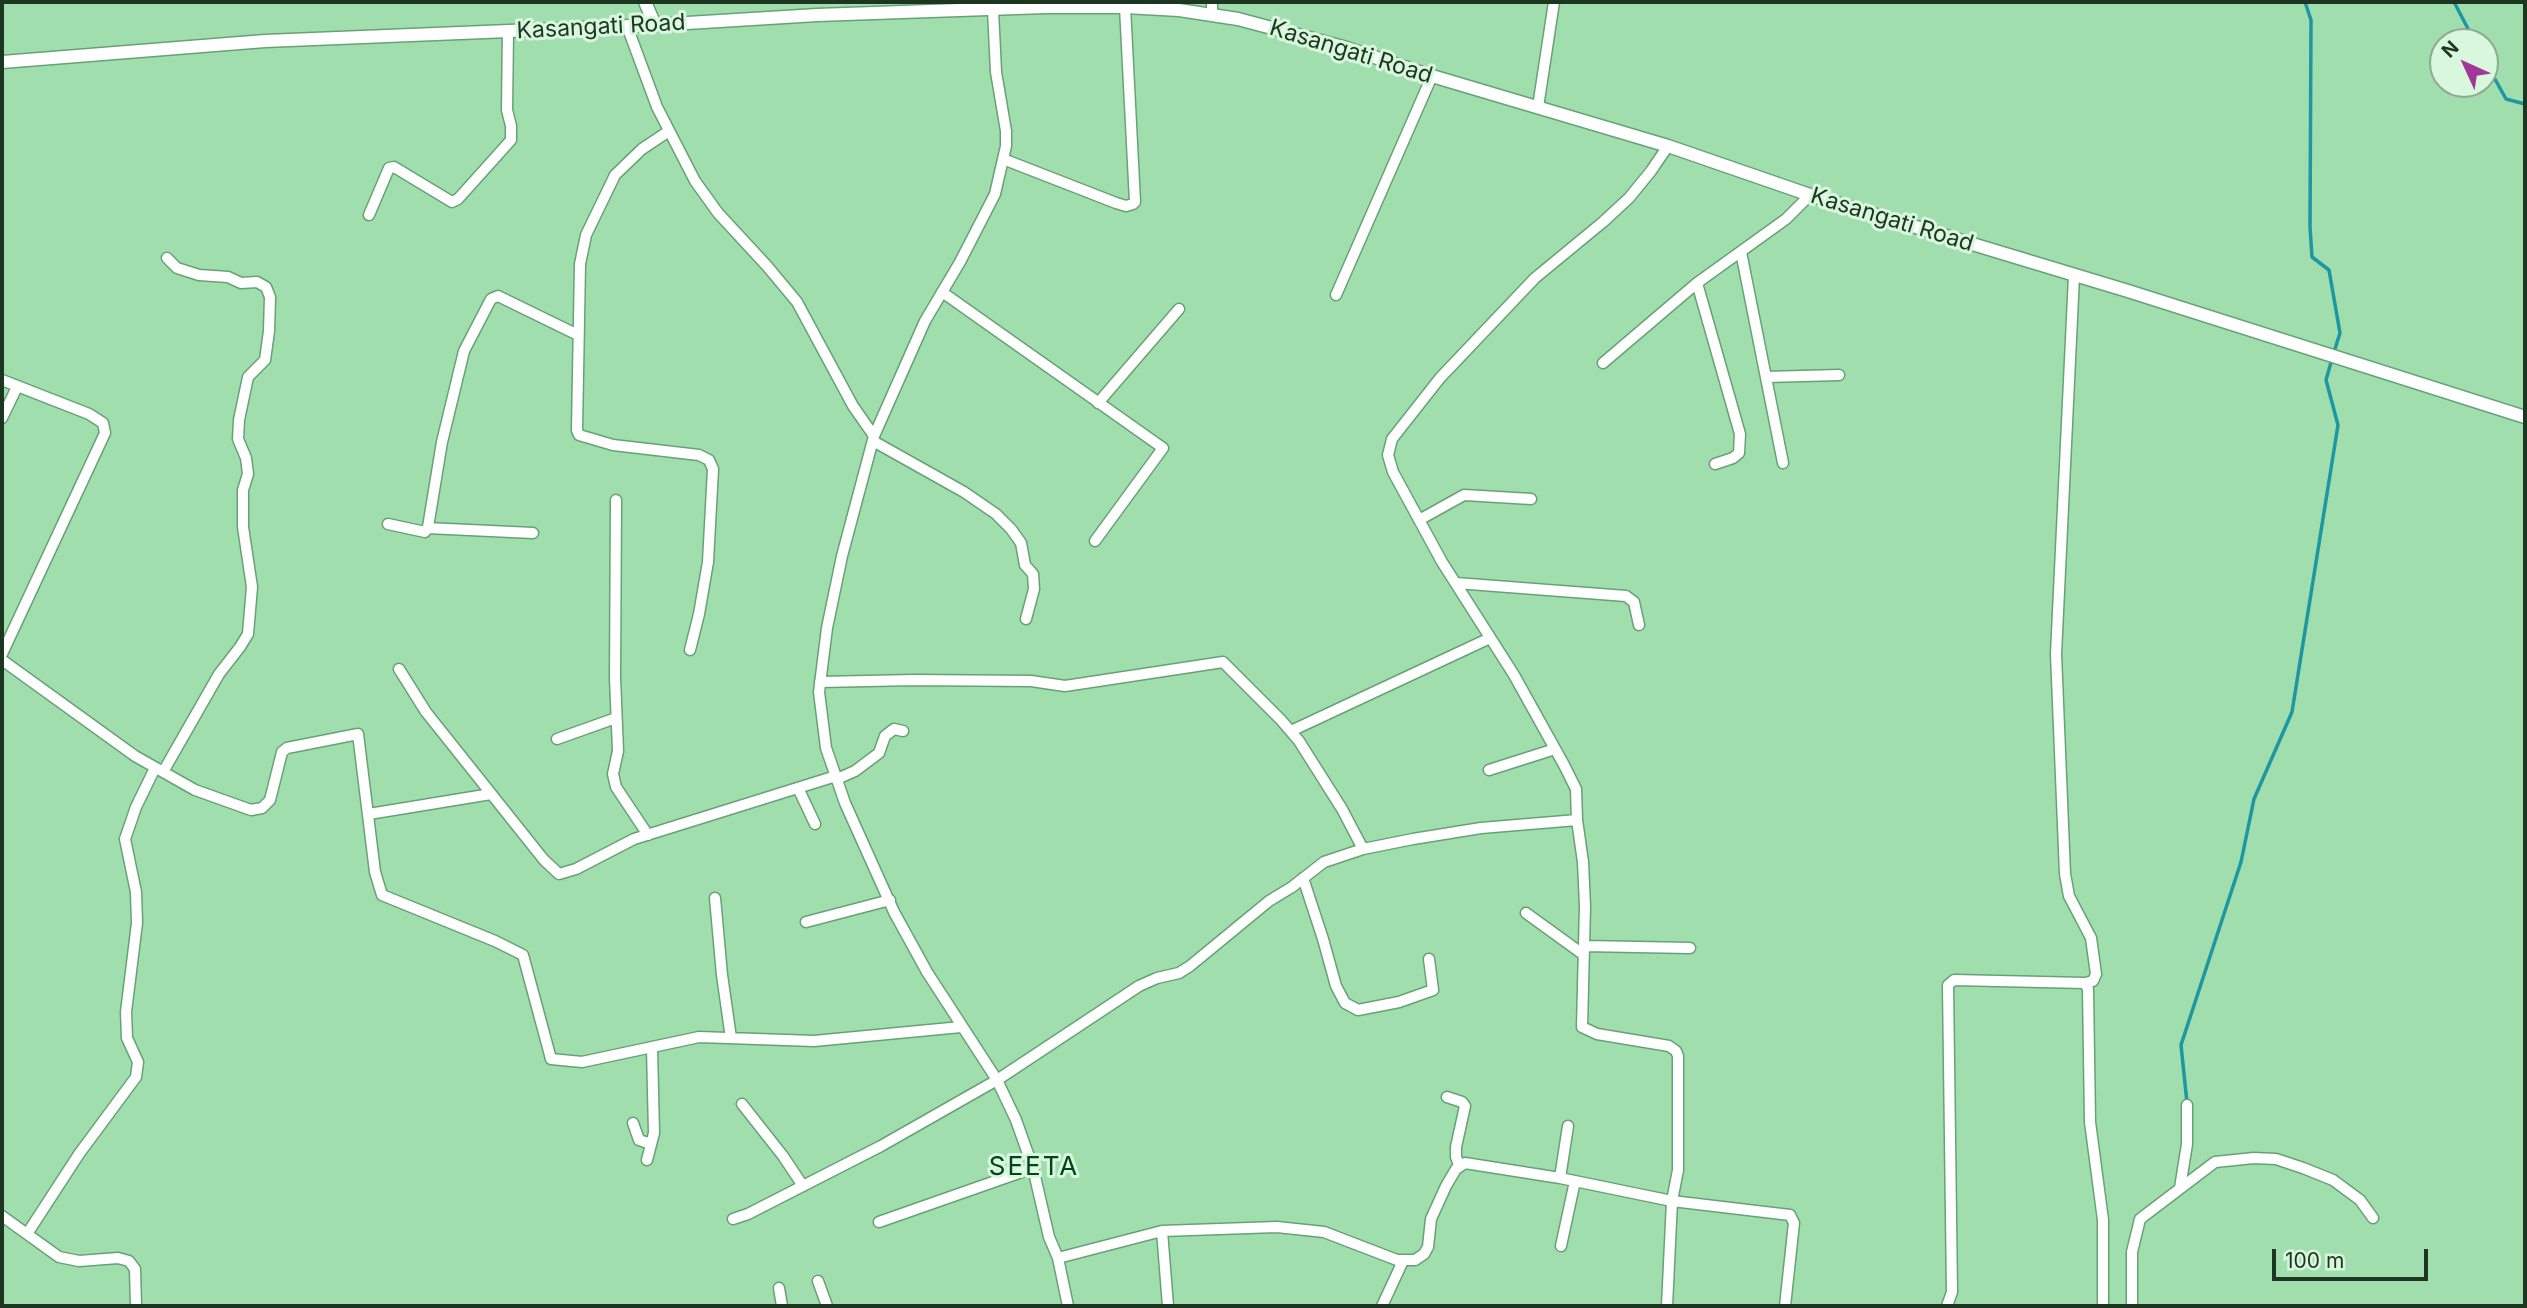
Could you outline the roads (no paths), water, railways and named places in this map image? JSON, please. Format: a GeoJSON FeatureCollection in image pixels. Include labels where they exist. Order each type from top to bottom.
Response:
{"type":"FeatureCollection","features":[{"type":"Feature","properties":{"kind":"street"},"geometry":{"type":"LineString","coordinates":[[645,2],[655,25]]}},
{"type":"Feature","properties":{"kind":"street"},"geometry":{"type":"LineString","coordinates":[[1538,107],[1555,2]]}},
{"type":"Feature","properties":{"kind":"street","name":"Kasangati Road"},"geometry":{"type":"LineString","coordinates":[[2,62],[265,41],[655,25],[927,6],[993,9],[1212,8],[1238,19],[1347,48],[1668,146],[1810,195],[2525,418]]}},
{"type":"Feature","properties":{"kind":"street"},"geometry":{"type":"LineString","coordinates":[[1003,159],[1116,203],[1126,206],[1135,202],[1125,7]]}},
{"type":"Feature","properties":{"kind":"street"},"geometry":{"type":"LineString","coordinates":[[993,9],[996,72],[1006,131],[995,194],[925,321],[874,439],[842,556],[827,628],[819,692],[827,748],[845,803],[894,912],[927,972],[997,1080],[1016,1120],[1033,1168],[1049,1237],[1058,1258],[1068,1306]]}},
{"type":"Feature","properties":{"kind":"street"},"geometry":{"type":"LineString","coordinates":[[627,26],[669,131],[695,181],[718,213],[797,302],[853,406],[874,439],[964,492],[996,514],[1012,529],[1021,543],[1025,565],[1034,578],[1034,589],[1026,619]]}},
{"type":"Feature","properties":{"kind":"street"},"geometry":{"type":"LineString","coordinates":[[369,215],[389,168],[394,167],[452,202],[511,140],[507,110],[508,31]]}},
{"type":"Feature","properties":{"kind":"street"},"geometry":{"type":"LineString","coordinates":[[1336,295],[1432,76]]}},
{"type":"Feature","properties":{"kind":"street"},"geometry":{"type":"LineString","coordinates":[[669,131],[642,149],[620,169],[586,235],[580,264],[577,430],[579,435],[613,445],[699,455],[709,460],[713,468],[708,562],[690,650]]}},
{"type":"Feature","properties":{"kind":"street"},"geometry":{"type":"LineString","coordinates":[[1667,1306],[1672,1201],[1678,1170],[1676,1051],[1669,1046],[1597,1034],[1584,1029],[1581,1021],[1584,951],[1583,862],[1576,789],[1514,675],[1442,562],[1393,472],[1388,455],[1392,439],[1440,378],[1535,278],[1629,198],[1668,146]]}},
{"type":"Feature","properties":{"kind":"street"},"geometry":{"type":"LineString","coordinates":[[1604,363],[1697,284],[1786,219],[1810,195]]}},
{"type":"Feature","properties":{"kind":"street"},"geometry":{"type":"LineString","coordinates":[[1741,252],[1783,463]]}},
{"type":"Feature","properties":{"kind":"street"},"geometry":{"type":"LineString","coordinates":[[27,1234],[79,1154],[136,1077],[138,1062],[127,1038],[126,1012],[137,923],[136,892],[125,839],[136,807],[219,674],[248,634],[252,587],[243,527],[243,490],[248,474],[246,458],[238,439],[239,420],[247,377],[265,360],[270,297],[265,286],[257,282],[241,283],[228,277],[199,275],[177,268],[167,258]]}},
{"type":"Feature","properties":{"kind":"street"},"geometry":{"type":"LineString","coordinates":[[1947,1306],[1952,1292],[1948,985],[1954,980],[2085,983],[2093,981],[2096,974],[2091,938],[2070,896],[2065,874],[2056,654],[2074,276]]}},
{"type":"Feature","properties":{"kind":"street"},"geometry":{"type":"LineString","coordinates":[[1697,284],[1740,434],[1738,453],[1734,458],[1715,464]]}},
{"type":"Feature","properties":{"kind":"street"},"geometry":{"type":"LineString","coordinates":[[942,292],[1163,448],[1095,541]]}},
{"type":"Feature","properties":{"kind":"street"},"geometry":{"type":"LineString","coordinates":[[388,524],[425,532],[427,528],[442,442],[464,351],[491,299],[498,296],[578,335]]}},
{"type":"Feature","properties":{"kind":"street"},"geometry":{"type":"LineString","coordinates":[[1098,403],[1179,309]]}},
{"type":"Feature","properties":{"kind":"street"},"geometry":{"type":"LineString","coordinates":[[1766,377],[1839,375]]}},
{"type":"Feature","properties":{"kind":"street"},"geometry":{"type":"LineString","coordinates":[[2,380],[89,414],[103,423],[105,433],[2,657],[135,756],[195,790],[251,810],[262,808],[270,800],[282,752],[287,748],[358,734],[375,872],[382,895],[523,955],[551,1059],[582,1062],[699,1037],[814,1041],[961,1027]]}},
{"type":"Feature","properties":{"kind":"street"},"geometry":{"type":"LineString","coordinates":[[2,418],[17,387]]}},
{"type":"Feature","properties":{"kind":"street"},"geometry":{"type":"LineString","coordinates":[[1419,520],[1464,495],[1531,499]]}},
{"type":"Feature","properties":{"kind":"street"},"geometry":{"type":"LineString","coordinates":[[617,500],[618,751],[613,774],[616,787],[648,835]]}},
{"type":"Feature","properties":{"kind":"street"},"geometry":{"type":"LineString","coordinates":[[427,528],[533,533]]}},
{"type":"Feature","properties":{"kind":"street"},"geometry":{"type":"LineString","coordinates":[[1456,583],[1626,596],[1634,602],[1639,625]]}},
{"type":"Feature","properties":{"kind":"street"},"geometry":{"type":"LineString","coordinates":[[1291,731],[1490,638]]}},
{"type":"Feature","properties":{"kind":"street"},"geometry":{"type":"LineString","coordinates":[[820,682],[1031,681],[1065,686],[1223,662],[1291,731],[1318,769],[1363,849]]}},
{"type":"Feature","properties":{"kind":"street"},"geometry":{"type":"LineString","coordinates":[[399,669],[426,712],[544,860],[559,874],[576,869],[634,839],[855,771],[879,753],[885,736],[894,729],[903,731]]}},
{"type":"Feature","properties":{"kind":"street"},"geometry":{"type":"LineString","coordinates":[[557,740],[617,718]]}},
{"type":"Feature","properties":{"kind":"street"},"geometry":{"type":"LineString","coordinates":[[1489,769],[1555,750]]}},
{"type":"Feature","properties":{"kind":"street"},"geometry":{"type":"LineString","coordinates":[[798,788],[815,824]]}},
{"type":"Feature","properties":{"kind":"street"},"geometry":{"type":"LineString","coordinates":[[369,814],[491,794]]}},
{"type":"Feature","properties":{"kind":"street"},"geometry":{"type":"LineString","coordinates":[[733,1219],[748,1214],[881,1146],[997,1080],[1139,986],[1179,973],[1269,901],[1324,862],[1363,849],[1481,828],[1577,820]]}},
{"type":"Feature","properties":{"kind":"street"},"geometry":{"type":"LineString","coordinates":[[1303,878],[1336,986],[1345,1003],[1358,1010],[1399,1002],[1433,990],[1429,959]]}},
{"type":"Feature","properties":{"kind":"street"},"geometry":{"type":"LineString","coordinates":[[715,898],[731,1038]]}},
{"type":"Feature","properties":{"kind":"street"},"geometry":{"type":"LineString","coordinates":[[806,922],[890,900]]}},
{"type":"Feature","properties":{"kind":"street"},"geometry":{"type":"LineString","coordinates":[[1525,913],[1584,951],[1690,948]]}},
{"type":"Feature","properties":{"kind":"street"},"geometry":{"type":"LineString","coordinates":[[2085,983],[2088,989],[2090,1122],[2103,1220],[2103,1306]]}},
{"type":"Feature","properties":{"kind":"street"},"geometry":{"type":"LineString","coordinates":[[647,1160],[654,1133],[652,1048]]}},
{"type":"Feature","properties":{"kind":"street"},"geometry":{"type":"LineString","coordinates":[[1447,1097],[1462,1102],[1465,1107],[1456,1147],[1459,1165]]}},
{"type":"Feature","properties":{"kind":"street"},"geometry":{"type":"LineString","coordinates":[[742,1104],[803,1185]]}},
{"type":"Feature","properties":{"kind":"street"},"geometry":{"type":"LineString","coordinates":[[2180,1188],[2187,1144],[2187,1105]]}},
{"type":"Feature","properties":{"kind":"street"},"geometry":{"type":"LineString","coordinates":[[633,1123],[639,1140],[651,1144]]}},
{"type":"Feature","properties":{"kind":"street"},"geometry":{"type":"LineString","coordinates":[[1560,1178],[1568,1126]]}},
{"type":"Feature","properties":{"kind":"street"},"geometry":{"type":"LineString","coordinates":[[2132,1306],[2132,1252],[2140,1219],[2215,1162],[2276,1159],[2333,1180],[2360,1200],[2373,1218]]}},
{"type":"Feature","properties":{"kind":"street"},"geometry":{"type":"LineString","coordinates":[[1058,1258],[1162,1231],[1277,1227],[1324,1232],[1403,1261],[1415,1260],[1424,1254],[1428,1247],[1431,1220],[1446,1186],[1459,1165],[1465,1163],[1560,1178],[1672,1201],[1790,1215],[1794,1223],[1785,1306]]}},
{"type":"Feature","properties":{"kind":"street"},"geometry":{"type":"LineString","coordinates":[[879,1222],[1033,1168]]}},
{"type":"Feature","properties":{"kind":"street"},"geometry":{"type":"LineString","coordinates":[[1561,1246],[1575,1181]]}},
{"type":"Feature","properties":{"kind":"street"},"geometry":{"type":"LineString","coordinates":[[2,1216],[67,1260],[118,1258],[129,1261],[135,1269],[136,1306]]}},
{"type":"Feature","properties":{"kind":"street"},"geometry":{"type":"LineString","coordinates":[[1162,1231],[1168,1306]]}},
{"type":"Feature","properties":{"kind":"street"},"geometry":{"type":"LineString","coordinates":[[1382,1306],[1403,1261]]}},
{"type":"Feature","properties":{"kind":"street"},"geometry":{"type":"LineString","coordinates":[[818,1281],[827,1306]]}},
{"type":"Feature","properties":{"kind":"street"},"geometry":{"type":"LineString","coordinates":[[779,1287],[782,1306]]}},
{"type":"Feature","properties":{"kind":"waterway"},"geometry":{"type":"LineString","coordinates":[[2305,2],[2311,20],[2312,257],[2329,270],[2340,333],[2334,352]]}},
{"type":"Feature","properties":{"kind":"waterway"},"geometry":{"type":"LineString","coordinates":[[2454,2],[2468,28]]}},
{"type":"Feature","properties":{"kind":"waterway"},"geometry":{"type":"LineString","coordinates":[[2499,86],[2506,99],[2525,104]]}},
{"type":"Feature","properties":{"kind":"waterway"},"geometry":{"type":"LineString","coordinates":[[2187,1103],[2181,1045],[2241,862],[2254,799],[2292,712],[2338,425],[2326,380],[2332,359]]}},
{"type":"Feature","properties":{"kind":"district","name":"SEETA"},"geometry":{"type":"Point","coordinates":[1034,1167]}}]}
